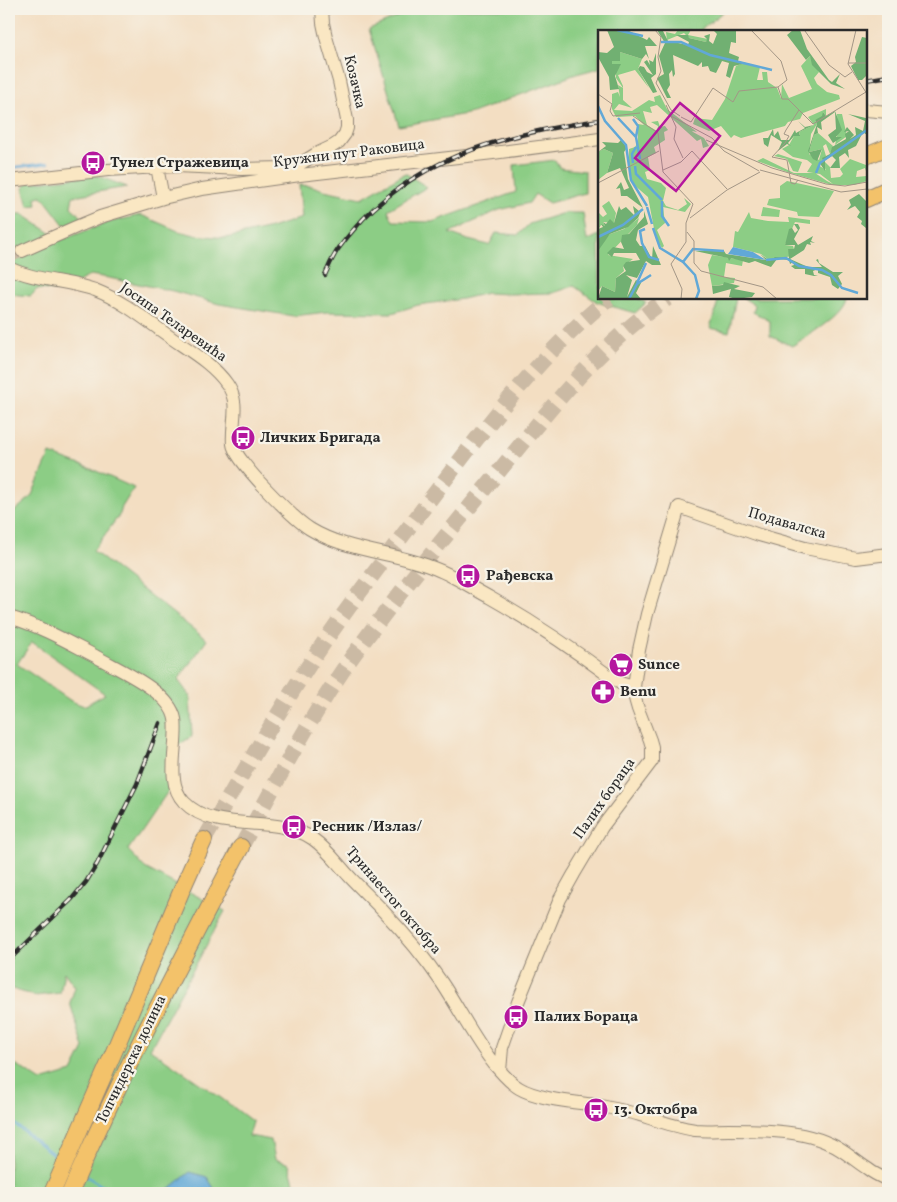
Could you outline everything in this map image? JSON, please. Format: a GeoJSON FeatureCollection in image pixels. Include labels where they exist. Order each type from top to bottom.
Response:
{"type":"FeatureCollection","features":[{"type":"Feature","properties":{"kind":"highway"},"geometry":{"type":"LineString","coordinates":[[867,156],[888,147]]}},
{"type":"Feature","properties":{"kind":"highway"},"geometry":{"type":"LineString","coordinates":[[867,199],[888,189]]}},
{"type":"Feature","properties":{"kind":"highway","name":"Топчидерска долина"},"geometry":{"type":"LineString","coordinates":[[52,1193],[182,887],[204,840]]}},
{"type":"Feature","properties":{"kind":"highway","name":"Топчидерска долина"},"geometry":{"type":"LineString","coordinates":[[70,1193],[125,1074],[241,847]]}},
{"type":"Feature","properties":{"kind":"street","name":"Козачка"},"geometry":{"type":"LineString","coordinates":[[157,168],[177,166],[241,169],[292,168],[339,142],[347,128],[346,111],[326,37],[322,9]]}},
{"type":"Feature","properties":{"kind":"street"},"geometry":{"type":"LineString","coordinates":[[867,110],[888,112]]}},
{"type":"Feature","properties":{"kind":"street","name":"Кружни пут Раковица"},"geometry":{"type":"LineString","coordinates":[[22,251],[100,217],[163,198],[202,189],[598,139]]}},
{"type":"Feature","properties":{"kind":"street"},"geometry":{"type":"LineString","coordinates":[[9,181],[108,170],[157,168],[163,198]]}},
{"type":"Feature","properties":{"kind":"street","name":"Јосипа Теларевића"},"geometry":{"type":"LineString","coordinates":[[9,268],[21,273],[94,290],[111,297],[130,308],[207,364],[227,384],[234,400],[232,438],[235,453],[277,500],[294,517],[310,529],[344,544],[414,561],[447,573],[522,615],[620,683],[634,687]]}},
{"type":"Feature","properties":{"kind":"street","name":"Палих бораца"},"geometry":{"type":"LineString","coordinates":[[500,1071],[502,1048],[560,899],[602,827],[652,761],[652,746],[638,709],[634,687],[638,650],[679,506]]}},
{"type":"Feature","properties":{"kind":"street","name":"Подавалска"},"geometry":{"type":"LineString","coordinates":[[679,506],[759,535],[805,548],[856,558],[888,554]]}},
{"type":"Feature","properties":{"kind":"street","name":"Тринаестог октобра"},"geometry":{"type":"LineString","coordinates":[[9,617],[28,622],[124,671],[145,684],[164,700],[174,714],[176,723],[174,773],[176,785],[184,802],[196,811],[222,821],[278,826],[293,830],[312,838],[330,854],[399,928],[440,982],[484,1052],[513,1085],[529,1093],[557,1100],[625,1111],[677,1127],[698,1130],[775,1131],[813,1138],[831,1144],[870,1171],[888,1180]]}},
{"type":"Feature","properties":{"kind":"street"},"geometry":{"type":"LineString","coordinates":[[484,1052],[493,1053],[502,1048]]}},
{"type":"Feature","properties":{"kind":"green space"},"geometry":{"type":"Polygon","coordinates":[[[417,9],[726,9],[701,30],[598,30],[598,68],[576,74],[472,113],[399,126],[369,29],[417,9]]]}},
{"type":"Feature","properties":{"kind":"green space"},"geometry":{"type":"Polygon","coordinates":[[[555,160],[560,168],[585,171],[585,193],[549,203],[535,194],[529,203],[499,210],[449,233],[489,245],[496,233],[518,235],[529,224],[564,213],[583,213],[587,241],[598,236],[598,299],[639,299],[646,303],[635,313],[597,302],[574,286],[553,293],[487,293],[462,299],[418,305],[392,313],[327,312],[293,316],[219,304],[173,291],[90,275],[80,281],[76,292],[37,289],[31,296],[9,294],[9,214],[22,214],[61,240],[110,222],[141,215],[178,231],[195,235],[226,238],[267,229],[302,218],[299,185],[312,186],[362,198],[405,173],[427,187],[388,210],[393,221],[432,222],[516,192],[514,165],[555,160]]]}},
{"type":"Feature","properties":{"kind":"green space"},"geometry":{"type":"Polygon","coordinates":[[[95,175],[127,187],[73,196],[71,207],[85,220],[65,226],[42,196],[36,197],[37,205],[28,206],[23,188],[28,183],[95,175]]]}},
{"type":"Feature","properties":{"kind":"green space"},"geometry":{"type":"Polygon","coordinates":[[[719,299],[736,299],[729,332],[710,328],[719,299]]]}},
{"type":"Feature","properties":{"kind":"green space"},"geometry":{"type":"Polygon","coordinates":[[[745,299],[847,299],[844,305],[832,318],[792,346],[770,336],[770,321],[753,312],[755,305],[745,299]]]}},
{"type":"Feature","properties":{"kind":"green space"},"geometry":{"type":"Polygon","coordinates":[[[50,454],[94,470],[134,488],[122,507],[120,514],[93,551],[207,640],[178,680],[190,696],[192,736],[174,748],[175,781],[128,850],[145,868],[225,911],[150,1049],[253,1122],[249,1136],[271,1140],[275,1159],[289,1164],[297,1193],[217,1193],[206,1177],[168,1193],[9,1193],[9,1060],[41,1081],[72,1072],[84,1048],[70,1003],[75,987],[64,972],[60,993],[35,996],[9,988],[9,516],[31,497],[50,454]],[[32,642],[17,664],[71,701],[84,706],[105,694],[32,642]]]}},
{"type":"Feature","properties":{"kind":"water"},"geometry":{"type":"Polygon","coordinates":[[[190,1172],[207,1177],[217,1193],[164,1193],[190,1172]]]}},
{"type":"Feature","properties":{"kind":"waterway"},"geometry":{"type":"LineString","coordinates":[[9,168],[48,163]]}},
{"type":"Feature","properties":{"kind":"waterway"},"geometry":{"type":"LineString","coordinates":[[9,1120],[60,1159]]}},
{"type":"Feature","properties":{"kind":"waterway"},"geometry":{"type":"LineString","coordinates":[[85,1175],[113,1193]]}},
{"type":"Feature","properties":{"kind":"tunnel"},"geometry":{"type":"LineString","coordinates":[[9,257],[22,251]]}},
{"type":"Feature","properties":{"kind":"tunnel"},"geometry":{"type":"LineString","coordinates":[[204,840],[297,684],[373,574],[477,438],[518,388],[562,341],[608,299]]}},
{"type":"Feature","properties":{"kind":"tunnel"},"geometry":{"type":"LineString","coordinates":[[241,847],[290,757],[329,691],[354,654],[402,591],[557,401],[621,335],[667,299]]}},
{"type":"Feature","properties":{"kind":"railway"},"geometry":{"type":"LineString","coordinates":[[867,80],[888,76]]}},
{"type":"Feature","properties":{"kind":"railway"},"geometry":{"type":"LineString","coordinates":[[325,275],[337,251],[363,219],[388,196],[443,162],[503,140],[567,125],[598,120]]}},
{"type":"Feature","properties":{"kind":"railway"},"geometry":{"type":"LineString","coordinates":[[9,960],[71,900],[86,882],[137,784],[160,723]]}},
{"type":"Feature","properties":{"kind":"place","name":"Тунел Стражевица"},"geometry":{"type":"Point","coordinates":[93,163]}},
{"type":"Feature","properties":{"kind":"place","name":"Личких Бригада"},"geometry":{"type":"Point","coordinates":[243,438]}},
{"type":"Feature","properties":{"kind":"place","name":"Рађевска"},"geometry":{"type":"Point","coordinates":[468,576]}},
{"type":"Feature","properties":{"kind":"place","name":"Sunce"},"geometry":{"type":"Point","coordinates":[621,665]}},
{"type":"Feature","properties":{"kind":"place","name":"Benu"},"geometry":{"type":"Point","coordinates":[603,692]}},
{"type":"Feature","properties":{"kind":"place","name":"Ресник /Излаз/"},"geometry":{"type":"Point","coordinates":[294,827]}},
{"type":"Feature","properties":{"kind":"place","name":"Палих Бораца"},"geometry":{"type":"Point","coordinates":[516,1017]}},
{"type":"Feature","properties":{"kind":"place","name":"13. Октобра"},"geometry":{"type":"Point","coordinates":[596,1110]}}]}
